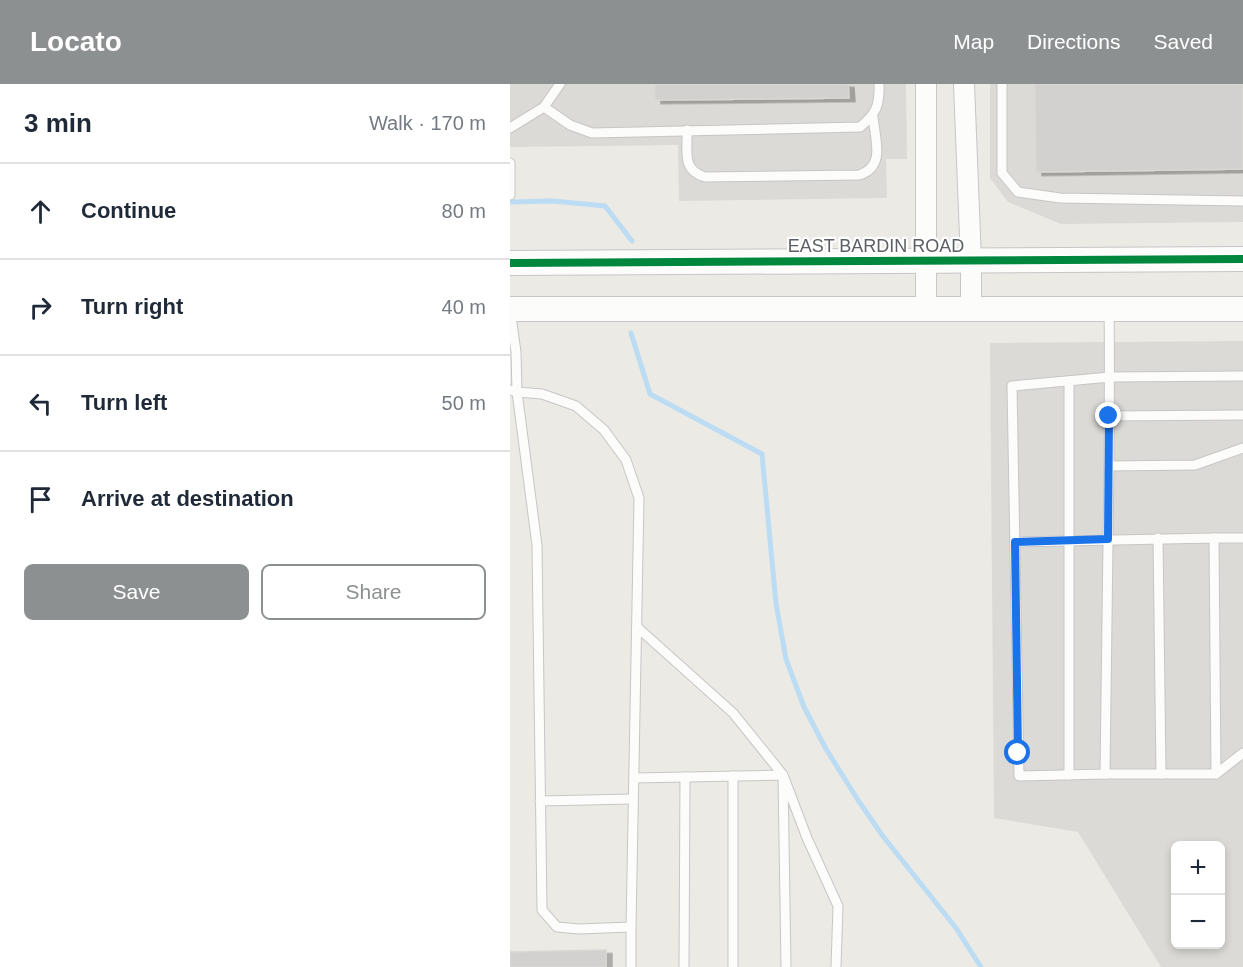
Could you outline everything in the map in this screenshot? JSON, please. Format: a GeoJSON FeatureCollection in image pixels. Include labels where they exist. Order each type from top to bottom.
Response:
{"type":"FeatureCollection","features":[{"type":"Feature","properties":{"kind":"street"},"geometry":{"type":"LineString","coordinates":[[926,84],[926,310]]}},
{"type":"Feature","properties":{"kind":"street"},"geometry":{"type":"LineString","coordinates":[[964,84],[971,310]]}},
{"type":"Feature","properties":{"kind":"street","name":"EAST BARDIN ROAD"},"geometry":{"type":"LineString","coordinates":[[510,263],[1243,259]]}},
{"type":"Feature","properties":{"kind":"street"},"geometry":{"type":"LineString","coordinates":[[510,309],[1243,309]]}},
{"type":"Feature","properties":{"kind":"lane"},"geometry":{"type":"LineString","coordinates":[[510,128],[544,107],[560,84]]}},
{"type":"Feature","properties":{"kind":"lane"},"geometry":{"type":"LineString","coordinates":[[687,130],[690,170],[705,177],[859,175],[874,167],[876,158],[873,117],[880,98],[879,84]]}},
{"type":"Feature","properties":{"kind":"lane"},"geometry":{"type":"LineString","coordinates":[[1002,84],[1002,173],[1018,192],[1060,198],[1243,201]]}},
{"type":"Feature","properties":{"kind":"lane"},"geometry":{"type":"LineString","coordinates":[[544,107],[570,125],[592,133],[860,127],[873,117]]}},
{"type":"Feature","properties":{"kind":"lane"},"geometry":{"type":"LineString","coordinates":[[510,166],[510,195]]}},
{"type":"Feature","properties":{"kind":"lane"},"geometry":{"type":"LineString","coordinates":[[510,309],[516,352],[514,391],[537,545],[542,910],[557,927],[579,929],[631,927]]}},
{"type":"Feature","properties":{"kind":"lane"},"geometry":{"type":"LineString","coordinates":[[1105,774],[1109,309]]}},
{"type":"Feature","properties":{"kind":"lane"},"geometry":{"type":"LineString","coordinates":[[1243,376],[1110,377],[1012,386],[1019,776],[1216,774],[1243,753]]}},
{"type":"Feature","properties":{"kind":"lane"},"geometry":{"type":"LineString","coordinates":[[1069,381],[1069,775]]}},
{"type":"Feature","properties":{"kind":"lane"},"geometry":{"type":"LineString","coordinates":[[514,391],[542,394],[576,406],[604,430],[626,460],[639,498],[631,967]]}},
{"type":"Feature","properties":{"kind":"lane"},"geometry":{"type":"LineString","coordinates":[[1109,416],[1243,415]]}},
{"type":"Feature","properties":{"kind":"lane"},"geometry":{"type":"LineString","coordinates":[[1109,466],[1195,465],[1243,448]]}},
{"type":"Feature","properties":{"kind":"lane"},"geometry":{"type":"LineString","coordinates":[[1158,538],[1161,774]]}},
{"type":"Feature","properties":{"kind":"lane"},"geometry":{"type":"LineString","coordinates":[[1214,538],[1216,774]]}},
{"type":"Feature","properties":{"kind":"lane"},"geometry":{"type":"LineString","coordinates":[[1015,542],[1243,538]]}},
{"type":"Feature","properties":{"kind":"lane"},"geometry":{"type":"LineString","coordinates":[[637,627],[734,713],[783,775],[807,838],[838,906],[836,967]]}},
{"type":"Feature","properties":{"kind":"lane"},"geometry":{"type":"LineString","coordinates":[[634,778],[783,775]]}},
{"type":"Feature","properties":{"kind":"lane"},"geometry":{"type":"LineString","coordinates":[[783,775],[786,967]]}},
{"type":"Feature","properties":{"kind":"lane"},"geometry":{"type":"LineString","coordinates":[[733,776],[733,967]]}},
{"type":"Feature","properties":{"kind":"lane"},"geometry":{"type":"LineString","coordinates":[[684,967],[685,777]]}},
{"type":"Feature","properties":{"kind":"lane"},"geometry":{"type":"LineString","coordinates":[[540,801],[633,799]]}},
{"type":"Feature","properties":{"kind":"shaded area"},"geometry":{"type":"Polygon","coordinates":[[[510,84],[906,84],[907,159],[886,159],[887,198],[679,201],[678,145],[510,147],[510,84]]]}},
{"type":"Feature","properties":{"kind":"shaded area"},"geometry":{"type":"Polygon","coordinates":[[[990,84],[1243,84],[1243,222],[1061,224],[1008,202],[990,178],[990,84]]]}},
{"type":"Feature","properties":{"kind":"shaded area"},"geometry":{"type":"Polygon","coordinates":[[[1243,341],[1243,967],[1161,967],[1078,832],[994,818],[990,343],[1243,341]]]}},
{"type":"Feature","properties":{"kind":"building"},"geometry":{"type":"Polygon","coordinates":[[[655,84],[848,84],[849,98],[655,100],[655,84]]]}},
{"type":"Feature","properties":{"kind":"building"},"geometry":{"type":"Polygon","coordinates":[[[1035,84],[1243,84],[1243,169],[1036,172],[1035,84]]]}},
{"type":"Feature","properties":{"kind":"building"},"geometry":{"type":"Polygon","coordinates":[[[606,950],[606,967],[510,967],[510,952],[606,950]]]}},
{"type":"Feature","properties":{"kind":"waterway"},"geometry":{"type":"LineString","coordinates":[[510,202],[553,201],[605,206],[632,241]]}},
{"type":"Feature","properties":{"kind":"waterway"},"geometry":{"type":"LineString","coordinates":[[631,333],[650,394],[762,454],[776,604],[786,659],[804,707],[826,749],[858,800],[882,835],[956,928],[981,967]]}},
{"type":"Feature","properties":{"kind":"cycle path"},"geometry":{"type":"LineString","coordinates":[[510,263],[1243,259]]}},
{"type":"Feature","properties":{"kind":"route"},"geometry":{"type":"LineString","coordinates":[[1018,753],[1015,542],[1108,539],[1109,416]]}}]}
